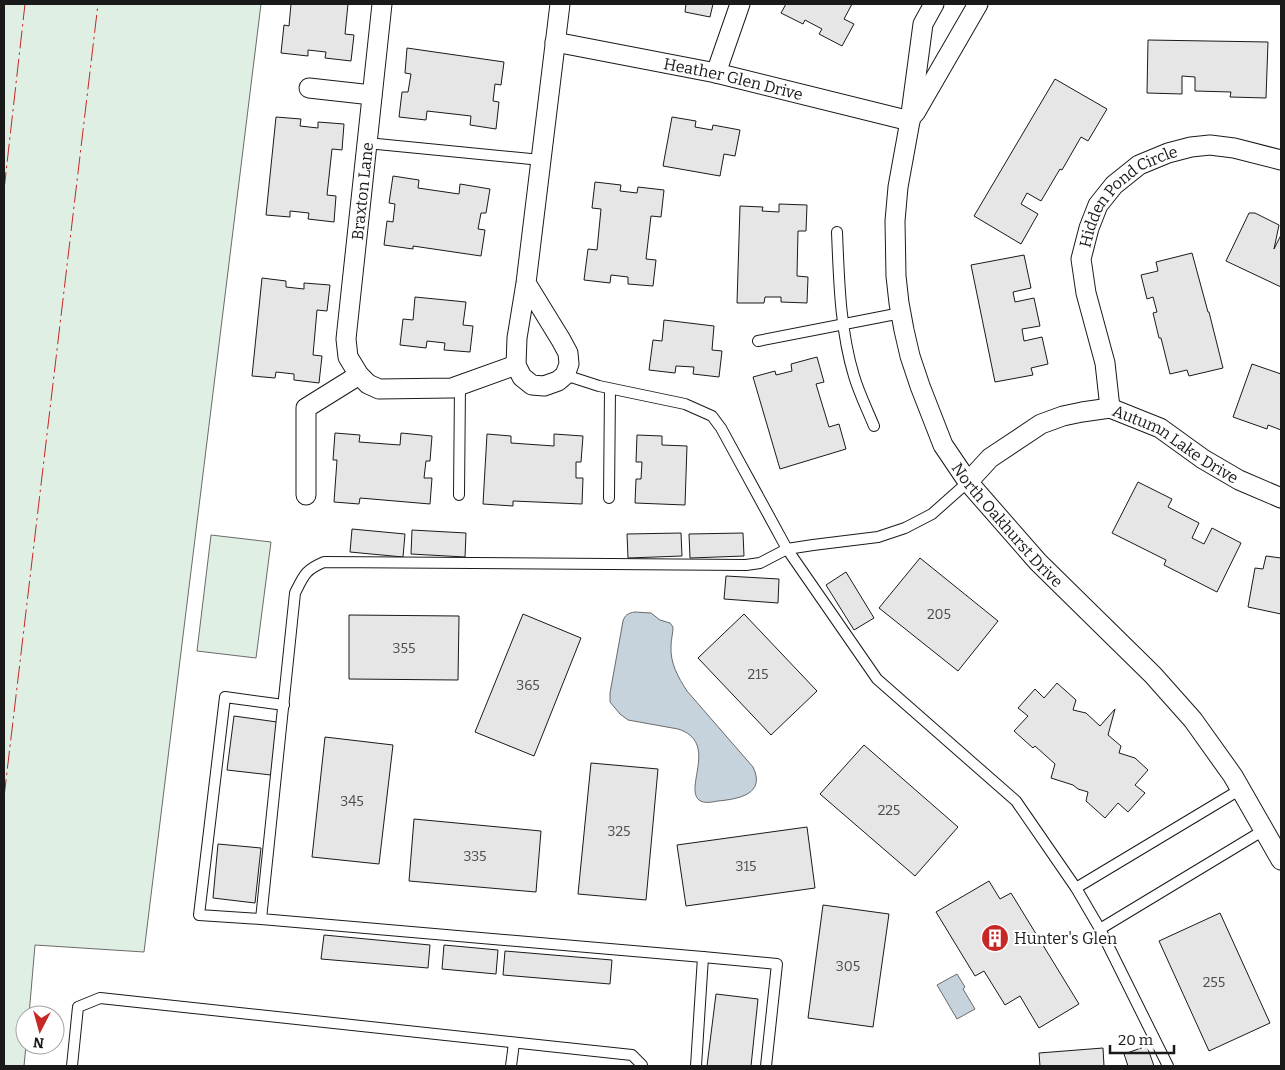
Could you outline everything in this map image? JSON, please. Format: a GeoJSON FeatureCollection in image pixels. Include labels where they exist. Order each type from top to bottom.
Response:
{"type":"FeatureCollection","features":[{"type":"Feature","properties":{"kind":"street","name":"Braxton Lane"},"geometry":{"type":"LineString","coordinates":[[358,375],[348,357],[346,339],[382,4]]}},
{"type":"Feature","properties":{"kind":"street"},"geometry":{"type":"LineString","coordinates":[[526,283],[561,340],[568,353],[570,364],[565,375],[558,381],[544,386],[532,385],[522,377],[516,365],[517,338],[526,283],[560,4]]}},
{"type":"Feature","properties":{"kind":"street"},"geometry":{"type":"LineString","coordinates":[[716,73],[740,4]]}},
{"type":"Feature","properties":{"kind":"street","name":"North Oakhurst Drive"},"geometry":{"type":"LineString","coordinates":[[934,4],[923,24],[910,121],[898,187],[895,221],[896,276],[910,356],[943,445],[968,482],[1038,562],[1153,675],[1193,720],[1233,776],[1281,860]]}},
{"type":"Feature","properties":{"kind":"street","name":"North Oakhurst Drive"},"geometry":{"type":"LineString","coordinates":[[910,121],[978,4]]}},
{"type":"Feature","properties":{"kind":"street","name":"Heather Glen Drive"},"geometry":{"type":"LineString","coordinates":[[555,42],[716,73],[910,121]]}},
{"type":"Feature","properties":{"kind":"street"},"geometry":{"type":"LineString","coordinates":[[309,88],[372,95]]}},
{"type":"Feature","properties":{"kind":"street","name":"Hidden Pond Circle"},"geometry":{"type":"LineString","coordinates":[[1110,408],[1105,363],[1086,293],[1081,259],[1089,228],[1098,205],[1114,185],[1139,165],[1168,153],[1191,147],[1210,145],[1234,148],[1281,160]]}},
{"type":"Feature","properties":{"kind":"street"},"geometry":{"type":"LineString","coordinates":[[306,495],[306,408],[358,375],[368,384],[379,389],[452,388],[516,365]]}},
{"type":"Feature","properties":{"kind":"street","name":"Autumn Lake Drive"},"geometry":{"type":"LineString","coordinates":[[968,482],[990,458],[1041,424],[1072,414],[1110,408],[1160,428],[1203,459],[1238,480],[1281,498]]}},
{"type":"Feature","properties":{"kind":"lane"},"geometry":{"type":"LineString","coordinates":[[367,143],[541,160]]}},
{"type":"Feature","properties":{"kind":"lane"},"geometry":{"type":"LineString","coordinates":[[837,232],[843,324],[858,391],[874,426]]}},
{"type":"Feature","properties":{"kind":"lane"},"geometry":{"type":"LineString","coordinates":[[758,341],[901,313]]}},
{"type":"Feature","properties":{"kind":"lane"},"geometry":{"type":"LineString","coordinates":[[565,375],[610,389],[685,404],[712,416],[721,428],[787,549],[878,679],[1016,801],[1076,888],[1100,929],[1168,1066]]}},
{"type":"Feature","properties":{"kind":"lane"},"geometry":{"type":"LineString","coordinates":[[459,495],[460,385]]}},
{"type":"Feature","properties":{"kind":"lane"},"geometry":{"type":"LineString","coordinates":[[609,498],[610,389]]}},
{"type":"Feature","properties":{"kind":"lane"},"geometry":{"type":"LineString","coordinates":[[262,919],[296,593],[302,579],[310,568],[324,562],[746,565],[760,563],[787,549],[878,537],[905,528],[932,514],[968,482]]}},
{"type":"Feature","properties":{"kind":"lane"},"geometry":{"type":"LineString","coordinates":[[284,705],[225,697],[199,916],[262,919],[777,964],[766,1066]]}},
{"type":"Feature","properties":{"kind":"lane"},"geometry":{"type":"LineString","coordinates":[[1076,888],[1241,789]]}},
{"type":"Feature","properties":{"kind":"lane"},"geometry":{"type":"LineString","coordinates":[[1100,929],[1264,830]]}},
{"type":"Feature","properties":{"kind":"lane"},"geometry":{"type":"LineString","coordinates":[[696,1066],[703,957]]}},
{"type":"Feature","properties":{"kind":"lane"},"geometry":{"type":"LineString","coordinates":[[72,1066],[78,1007],[100,998],[632,1055],[642,1066]]}},
{"type":"Feature","properties":{"kind":"lane"},"geometry":{"type":"LineString","coordinates":[[511,1066],[514,1043]]}},
{"type":"Feature","properties":{"kind":"green space"},"geometry":{"type":"Polygon","coordinates":[[[4,4],[261,4],[144,952],[35,945],[30,1005],[15,1005],[15,1055],[25,1055],[24,1066],[4,1066],[4,4]]]}},
{"type":"Feature","properties":{"kind":"green space"},"geometry":{"type":"Polygon","coordinates":[[[211,535],[271,542],[256,658],[197,651],[211,535]]]}},
{"type":"Feature","properties":{"kind":"shaded area"},"geometry":{"type":"Polygon","coordinates":[[[635,612],[651,613],[660,620],[670,623],[673,627],[671,652],[673,664],[687,691],[753,767],[756,783],[748,793],[734,799],[711,802],[699,800],[695,794],[695,785],[699,754],[696,744],[690,735],[678,729],[628,720],[610,702],[623,621],[627,615],[635,612]]]}},
{"type":"Feature","properties":{"kind":"shaded area"},"geometry":{"type":"Polygon","coordinates":[[[957,974],[965,987],[963,989],[975,1009],[957,1019],[937,985],[957,974]]]}},
{"type":"Feature","properties":{"kind":"building"},"geometry":{"type":"Polygon","coordinates":[[[291,4],[348,4],[345,34],[354,35],[351,61],[325,58],[326,52],[308,50],[308,56],[281,53],[284,25],[289,26],[291,4]]]}},
{"type":"Feature","properties":{"kind":"building"},"geometry":{"type":"Polygon","coordinates":[[[686,4],[713,4],[710,17],[685,12],[686,4]]]}},
{"type":"Feature","properties":{"kind":"building"},"geometry":{"type":"Polygon","coordinates":[[[786,4],[852,4],[844,19],[854,24],[842,46],[819,34],[822,29],[805,20],[803,24],[781,13],[786,4]]]}},
{"type":"Feature","properties":{"kind":"building"},"geometry":{"type":"Polygon","coordinates":[[[1148,40],[1268,42],[1266,98],[1230,97],[1231,92],[1195,91],[1195,77],[1182,76],[1182,94],[1147,93],[1148,40]]]}},
{"type":"Feature","properties":{"kind":"building"},"geometry":{"type":"Polygon","coordinates":[[[407,48],[504,62],[501,85],[495,84],[493,101],[499,102],[496,129],[470,125],[471,116],[427,111],[426,120],[399,117],[402,92],[408,92],[411,74],[405,73],[407,48]]]}},
{"type":"Feature","properties":{"kind":"building"},"geometry":{"type":"Polygon","coordinates":[[[1055,79],[1107,109],[1088,141],[1081,137],[1041,201],[1027,193],[1021,204],[1038,214],[1021,244],[974,216],[1055,79]]]}},
{"type":"Feature","properties":{"kind":"building"},"geometry":{"type":"Polygon","coordinates":[[[276,117],[301,119],[300,126],[318,128],[318,122],[344,124],[342,150],[332,149],[327,195],[336,196],[334,222],[308,219],[309,213],[290,211],[290,217],[266,215],[276,117]]]}},
{"type":"Feature","properties":{"kind":"building"},"geometry":{"type":"Polygon","coordinates":[[[672,117],[696,121],[695,127],[712,130],[713,125],[740,130],[735,156],[724,154],[720,176],[663,166],[672,117]]]}},
{"type":"Feature","properties":{"kind":"building"},"geometry":{"type":"Polygon","coordinates":[[[393,176],[419,180],[418,188],[459,194],[460,184],[490,189],[486,213],[481,213],[478,229],[485,230],[481,256],[413,246],[413,249],[384,245],[387,221],[393,222],[395,204],[389,203],[393,176]]]}},
{"type":"Feature","properties":{"kind":"building"},"geometry":{"type":"Polygon","coordinates":[[[595,182],[621,185],[620,191],[637,193],[638,187],[664,190],[661,217],[651,216],[646,259],[656,260],[653,286],[628,284],[628,277],[611,275],[610,283],[584,280],[588,249],[597,250],[601,209],[592,208],[595,182]]]}},
{"type":"Feature","properties":{"kind":"building"},"geometry":{"type":"Polygon","coordinates":[[[779,204],[807,205],[806,231],[798,231],[797,276],[808,277],[807,303],[781,302],[781,297],[765,297],[764,303],[737,303],[740,206],[763,207],[762,211],[779,212],[779,204]]]}},
{"type":"Feature","properties":{"kind":"building"},"geometry":{"type":"Polygon","coordinates":[[[1249,213],[1255,213],[1279,225],[1274,249],[1281,235],[1281,287],[1226,261],[1249,213]]]}},
{"type":"Feature","properties":{"kind":"building"},"geometry":{"type":"Polygon","coordinates":[[[1192,253],[1223,368],[1189,376],[1187,370],[1170,374],[1153,313],[1157,312],[1153,297],[1147,299],[1141,275],[1158,271],[1156,262],[1192,253]]]}},
{"type":"Feature","properties":{"kind":"building"},"geometry":{"type":"Polygon","coordinates":[[[1024,255],[1031,288],[1013,292],[1015,302],[1034,298],[1040,326],[1022,329],[1024,341],[1042,337],[1048,364],[1031,368],[1033,375],[995,382],[971,265],[1024,255]]]}},
{"type":"Feature","properties":{"kind":"building"},"geometry":{"type":"Polygon","coordinates":[[[262,278],[286,281],[286,287],[304,289],[304,283],[330,285],[327,311],[317,310],[313,355],[322,356],[319,383],[294,380],[294,374],[276,372],[275,378],[252,376],[262,278]]]}},
{"type":"Feature","properties":{"kind":"building"},"geometry":{"type":"Polygon","coordinates":[[[415,297],[466,302],[463,325],[473,326],[470,352],[444,350],[445,343],[427,341],[426,348],[400,345],[403,319],[413,320],[415,297]]]}},
{"type":"Feature","properties":{"kind":"building"},"geometry":{"type":"Polygon","coordinates":[[[664,320],[714,326],[712,350],[722,351],[719,377],[693,374],[694,367],[676,366],[675,373],[649,370],[653,340],[662,341],[664,320]]]}},
{"type":"Feature","properties":{"kind":"building"},"geometry":{"type":"Polygon","coordinates":[[[817,357],[824,382],[816,384],[829,427],[839,424],[846,449],[780,469],[753,377],[775,371],[776,375],[792,371],[791,364],[817,357]]]}},
{"type":"Feature","properties":{"kind":"building"},"geometry":{"type":"Polygon","coordinates":[[[1252,364],[1281,374],[1281,430],[1268,425],[1267,429],[1233,417],[1252,364]]]}},
{"type":"Feature","properties":{"kind":"building"},"geometry":{"type":"Polygon","coordinates":[[[335,433],[360,435],[359,442],[400,445],[401,433],[432,436],[430,461],[426,461],[424,478],[432,478],[430,504],[360,498],[359,504],[334,502],[337,460],[333,460],[335,433]]]}},
{"type":"Feature","properties":{"kind":"building"},"geometry":{"type":"Polygon","coordinates":[[[487,434],[511,436],[511,443],[554,446],[554,434],[583,436],[581,462],[576,462],[576,478],[583,478],[582,504],[513,501],[513,506],[483,504],[487,434]]]}},
{"type":"Feature","properties":{"kind":"building"},"geometry":{"type":"Polygon","coordinates":[[[637,435],[662,436],[662,445],[687,446],[685,505],[635,503],[636,479],[641,479],[642,462],[636,462],[637,435]]]}},
{"type":"Feature","properties":{"kind":"building"},"geometry":{"type":"Polygon","coordinates":[[[1138,482],[1172,499],[1168,507],[1199,523],[1192,538],[1204,544],[1212,528],[1241,543],[1217,592],[1164,565],[1166,560],[1112,533],[1138,482]]]}},
{"type":"Feature","properties":{"kind":"building"},"geometry":{"type":"Polygon","coordinates":[[[352,529],[405,534],[403,557],[350,552],[352,529]]]}},
{"type":"Feature","properties":{"kind":"building"},"geometry":{"type":"Polygon","coordinates":[[[412,530],[466,533],[465,557],[411,554],[412,530]]]}},
{"type":"Feature","properties":{"kind":"building"},"geometry":{"type":"Polygon","coordinates":[[[681,533],[682,556],[628,558],[627,534],[681,533]]]}},
{"type":"Feature","properties":{"kind":"building"},"geometry":{"type":"Polygon","coordinates":[[[743,533],[744,556],[690,558],[689,534],[743,533]]]}},
{"type":"Feature","properties":{"kind":"building"},"geometry":{"type":"Polygon","coordinates":[[[1266,556],[1281,558],[1281,614],[1248,607],[1255,568],[1263,569],[1266,556]]]}},
{"type":"Feature","properties":{"kind":"building"},"geometry":{"type":"Polygon","coordinates":[[[920,558],[998,621],[958,671],[879,608],[920,558]]]}},
{"type":"Feature","properties":{"kind":"building"},"geometry":{"type":"Polygon","coordinates":[[[846,572],[874,618],[854,630],[826,585],[846,572]]]}},
{"type":"Feature","properties":{"kind":"building"},"geometry":{"type":"Polygon","coordinates":[[[726,576],[779,579],[778,603],[724,599],[726,576]]]}},
{"type":"Feature","properties":{"kind":"building"},"geometry":{"type":"Polygon","coordinates":[[[523,614],[581,638],[534,756],[475,732],[523,614]]]}},
{"type":"Feature","properties":{"kind":"building"},"geometry":{"type":"Polygon","coordinates":[[[744,614],[817,691],[771,735],[698,658],[744,614]]]}},
{"type":"Feature","properties":{"kind":"building"},"geometry":{"type":"Polygon","coordinates":[[[349,615],[459,616],[458,680],[349,679],[349,615]]]}},
{"type":"Feature","properties":{"kind":"building"},"geometry":{"type":"Polygon","coordinates":[[[1057,683],[1076,700],[1073,710],[1086,713],[1100,726],[1115,709],[1108,735],[1121,746],[1119,753],[1135,758],[1148,770],[1135,785],[1145,793],[1128,812],[1118,803],[1105,818],[1086,801],[1088,792],[1051,778],[1055,764],[1014,731],[1028,716],[1018,708],[1035,689],[1044,698],[1057,683]]]}},
{"type":"Feature","properties":{"kind":"building"},"geometry":{"type":"Polygon","coordinates":[[[234,716],[277,722],[271,775],[227,770],[234,716]]]}},
{"type":"Feature","properties":{"kind":"building"},"geometry":{"type":"Polygon","coordinates":[[[325,737],[393,745],[379,864],[312,857],[325,737]]]}},
{"type":"Feature","properties":{"kind":"building"},"geometry":{"type":"Polygon","coordinates":[[[864,745],[958,827],[915,876],[820,794],[864,745]]]}},
{"type":"Feature","properties":{"kind":"building"},"geometry":{"type":"Polygon","coordinates":[[[591,763],[658,769],[646,900],[578,894],[591,763]]]}},
{"type":"Feature","properties":{"kind":"building"},"geometry":{"type":"Polygon","coordinates":[[[414,819],[541,831],[536,892],[409,881],[414,819]]]}},
{"type":"Feature","properties":{"kind":"building"},"geometry":{"type":"Polygon","coordinates":[[[807,827],[815,888],[686,906],[677,845],[807,827]]]}},
{"type":"Feature","properties":{"kind":"building"},"geometry":{"type":"Polygon","coordinates":[[[218,844],[261,848],[255,903],[213,898],[218,844]]]}},
{"type":"Feature","properties":{"kind":"building","name":"Hunter's Glen"},"geometry":{"type":"Polygon","coordinates":[[[989,881],[1000,899],[1011,893],[1079,1004],[1039,1028],[1020,996],[1005,1005],[984,971],[975,976],[936,912],[989,881]]]}},
{"type":"Feature","properties":{"kind":"building"},"geometry":{"type":"Polygon","coordinates":[[[823,905],[889,914],[873,1027],[808,1018],[823,905]]]}},
{"type":"Feature","properties":{"kind":"building"},"geometry":{"type":"Polygon","coordinates":[[[1220,913],[1270,1023],[1209,1051],[1159,941],[1220,913]]]}},
{"type":"Feature","properties":{"kind":"building"},"geometry":{"type":"Polygon","coordinates":[[[324,935],[430,945],[428,968],[321,959],[324,935]]]}},
{"type":"Feature","properties":{"kind":"building"},"geometry":{"type":"Polygon","coordinates":[[[444,945],[498,950],[496,974],[442,969],[444,945]]]}},
{"type":"Feature","properties":{"kind":"building"},"geometry":{"type":"Polygon","coordinates":[[[505,951],[612,960],[610,984],[503,975],[505,951]]]}},
{"type":"Feature","properties":{"kind":"building"},"geometry":{"type":"Polygon","coordinates":[[[716,994],[758,999],[751,1066],[707,1066],[716,994]]]}},
{"type":"Feature","properties":{"kind":"building"},"geometry":{"type":"Polygon","coordinates":[[[1147,1046],[1154,1066],[1128,1066],[1124,1054],[1147,1046]]]}},
{"type":"Feature","properties":{"kind":"building"},"geometry":{"type":"Polygon","coordinates":[[[1103,1048],[1104,1066],[1040,1066],[1039,1053],[1103,1048]]]}},
{"type":"Feature","properties":{"kind":"power"},"geometry":{"type":"LineString","coordinates":[[4,190],[25,4]]}},
{"type":"Feature","properties":{"kind":"power"},"geometry":{"type":"LineString","coordinates":[[4,797],[98,4]]}},
{"type":"Feature","properties":{"kind":"place","name":"Hunter's Glen"},"geometry":{"type":"Point","coordinates":[995,938]}}]}
